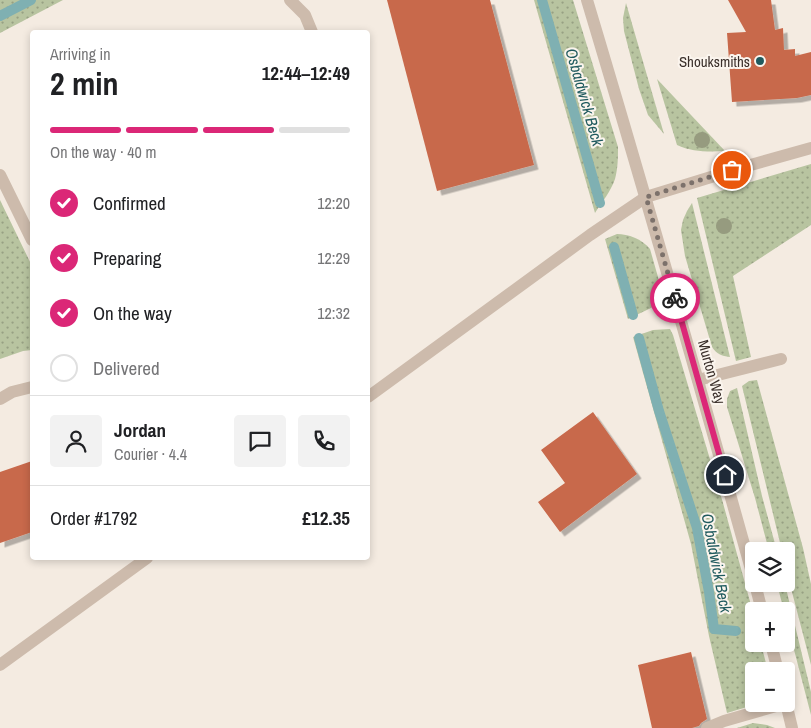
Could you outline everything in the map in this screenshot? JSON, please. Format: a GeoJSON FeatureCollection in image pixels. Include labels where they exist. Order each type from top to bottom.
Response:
{"type":"FeatureCollection","features":[{"type":"Feature","properties":{"kind":"street"},"geometry":{"type":"LineString","coordinates":[[290,0],[305,15],[311,30]]}},
{"type":"Feature","properties":{"kind":"street","name":"Murton Way"},"geometry":{"type":"LineString","coordinates":[[587,0],[646,197],[745,548]]}},
{"type":"Feature","properties":{"kind":"street"},"geometry":{"type":"LineString","coordinates":[[370,396],[590,235],[646,197],[811,148]]}},
{"type":"Feature","properties":{"kind":"street"},"geometry":{"type":"LineString","coordinates":[[0,175],[30,236]]}},
{"type":"Feature","properties":{"kind":"street"},"geometry":{"type":"LineString","coordinates":[[698,380],[781,359]]}},
{"type":"Feature","properties":{"kind":"street"},"geometry":{"type":"LineString","coordinates":[[0,399],[12,392],[30,388]]}},
{"type":"Feature","properties":{"kind":"street"},"geometry":{"type":"LineString","coordinates":[[0,665],[144,560]]}},
{"type":"Feature","properties":{"kind":"street"},"geometry":{"type":"LineString","coordinates":[[707,728],[754,712]]}},
{"type":"Feature","properties":{"kind":"street"},"geometry":{"type":"LineString","coordinates":[[788,712],[792,728]]}},
{"type":"Feature","properties":{"kind":"green space"},"geometry":{"type":"Polygon","coordinates":[[[0,0],[63,0],[0,33],[0,0]]]}},
{"type":"Feature","properties":{"kind":"green space"},"geometry":{"type":"Polygon","coordinates":[[[534,0],[573,0],[618,147],[615,179],[595,213],[534,0]]]}},
{"type":"Feature","properties":{"kind":"green space"},"geometry":{"type":"Polygon","coordinates":[[[626,3],[664,134],[648,115],[639,89],[624,31],[623,18],[626,3]]]}},
{"type":"Feature","properties":{"kind":"green space"},"geometry":{"type":"Polygon","coordinates":[[[657,79],[725,151],[701,151],[677,145],[657,79]]]}},
{"type":"Feature","properties":{"kind":"green space"},"geometry":{"type":"Polygon","coordinates":[[[811,164],[811,225],[733,276],[751,357],[736,361],[697,198],[811,164]]]}},
{"type":"Feature","properties":{"kind":"green space"},"geometry":{"type":"Polygon","coordinates":[[[0,200],[30,262],[30,350],[0,359],[0,200]]]}},
{"type":"Feature","properties":{"kind":"green space"},"geometry":{"type":"Polygon","coordinates":[[[692,203],[730,357],[720,354],[712,347],[685,256],[681,230],[683,220],[692,203]]]}},
{"type":"Feature","properties":{"kind":"green space"},"geometry":{"type":"Polygon","coordinates":[[[617,234],[635,238],[643,242],[650,249],[662,291],[659,302],[628,319],[605,239],[617,234]]]}},
{"type":"Feature","properties":{"kind":"green space"},"geometry":{"type":"Polygon","coordinates":[[[670,329],[673,335],[723,503],[745,583],[745,592],[747,592],[750,602],[745,602],[745,652],[763,652],[766,662],[745,662],[745,708],[727,713],[709,636],[691,544],[633,337],[653,330],[670,329]]]}},
{"type":"Feature","properties":{"kind":"green space"},"geometry":{"type":"Polygon","coordinates":[[[757,380],[811,584],[811,665],[792,592],[795,592],[795,542],[780,542],[742,386],[749,381],[757,380]]]}},
{"type":"Feature","properties":{"kind":"green space"},"geometry":{"type":"Polygon","coordinates":[[[737,388],[775,542],[767,542],[727,407],[730,391],[737,388]]]}},
{"type":"Feature","properties":{"kind":"green space"},"geometry":{"type":"Polygon","coordinates":[[[779,592],[787,592],[789,602],[782,602],[779,592]]]}},
{"type":"Feature","properties":{"kind":"green space"},"geometry":{"type":"Polygon","coordinates":[[[795,626],[811,692],[811,715],[795,652],[795,626]]]}},
{"type":"Feature","properties":{"kind":"green space"},"geometry":{"type":"Polygon","coordinates":[[[753,723],[767,725],[775,728],[737,728],[753,723]]]}},
{"type":"Feature","properties":{"kind":"building"},"geometry":{"type":"Polygon","coordinates":[[[387,0],[490,0],[534,165],[437,191],[387,0]]]}},
{"type":"Feature","properties":{"kind":"building"},"geometry":{"type":"Polygon","coordinates":[[[728,0],[771,0],[775,30],[783,28],[784,50],[795,49],[795,56],[811,52],[811,95],[797,98],[732,102],[727,33],[746,32],[728,0]]]}},
{"type":"Feature","properties":{"kind":"building"},"geometry":{"type":"Polygon","coordinates":[[[593,412],[637,474],[560,532],[538,502],[565,483],[541,450],[593,412]]]}},
{"type":"Feature","properties":{"kind":"building"},"geometry":{"type":"Polygon","coordinates":[[[30,462],[30,533],[0,543],[0,472],[30,462]]]}},
{"type":"Feature","properties":{"kind":"building"},"geometry":{"type":"Polygon","coordinates":[[[691,652],[707,719],[699,726],[692,728],[652,728],[638,665],[691,652]]]}},
{"type":"Feature","properties":{"kind":"waterway"},"geometry":{"type":"LineString","coordinates":[[0,16],[31,0]]}},
{"type":"Feature","properties":{"kind":"waterway","name":"Osbaldwick Beck"},"geometry":{"type":"LineString","coordinates":[[542,0],[600,203]]}},
{"type":"Feature","properties":{"kind":"waterway","name":"Osbaldwick Beck"},"geometry":{"type":"LineString","coordinates":[[614,247],[633,315]]}},
{"type":"Feature","properties":{"kind":"waterway","name":"Osbaldwick Beck"},"geometry":{"type":"LineString","coordinates":[[639,338],[659,411],[697,528],[714,629],[736,631]]}},
{"type":"Feature","properties":{"kind":"way so far"},"geometry":{"type":"LineString","coordinates":[[675,298],[646,197],[732,170]]}},
{"type":"Feature","properties":{"kind":"place","name":"Shouksmiths"},"geometry":{"type":"Point","coordinates":[760,61]}},
{"type":"Feature","properties":{"kind":"route"},"geometry":{"type":"LineString","coordinates":[[675,298],[725,475]]}}]}
